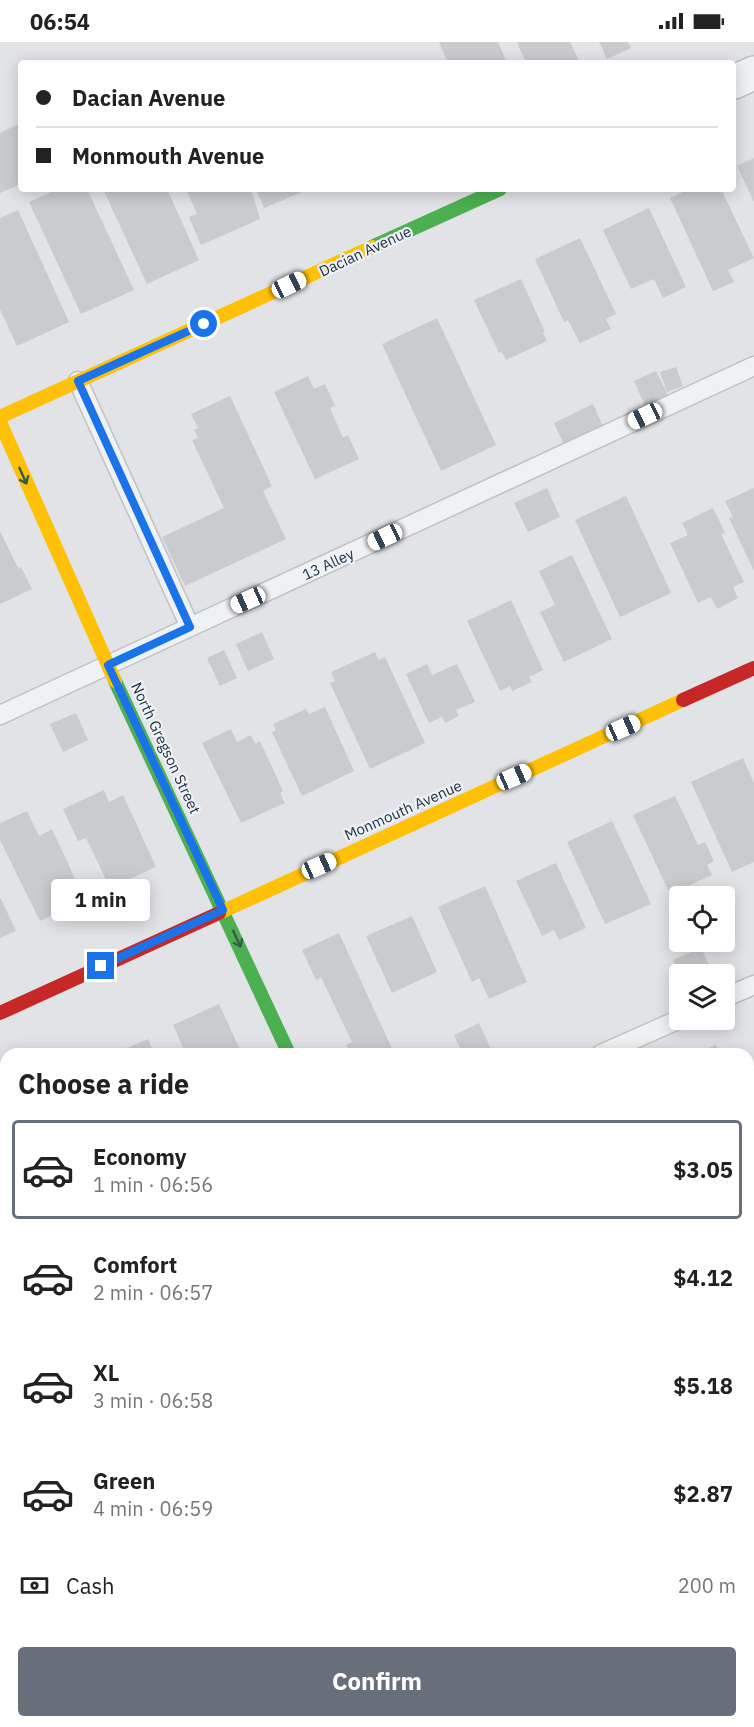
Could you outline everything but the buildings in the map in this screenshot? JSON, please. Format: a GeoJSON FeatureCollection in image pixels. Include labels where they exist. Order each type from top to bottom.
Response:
{"type":"FeatureCollection","features":[{"type":"Feature","properties":{"kind":"street"},"geometry":{"type":"LineString","coordinates":[[736,81],[754,73]]}},
{"type":"Feature","properties":{"kind":"street","name":"Dacian Avenue"},"geometry":{"type":"LineString","coordinates":[[0,417],[493,192]]}},
{"type":"Feature","properties":{"kind":"street","name":"North Gregson Street"},"geometry":{"type":"LineString","coordinates":[[0,422],[108,665],[286,1048]]}},
{"type":"Feature","properties":{"kind":"street","name":"Monmouth Avenue"},"geometry":{"type":"LineString","coordinates":[[0,1013],[754,668]]}},
{"type":"Feature","properties":{"kind":"lane","name":"13 Alley"},"geometry":{"type":"LineString","coordinates":[[0,716],[754,366]]}},
{"type":"Feature","properties":{"kind":"lane"},"geometry":{"type":"LineString","coordinates":[[78,381],[190,627]]}},
{"type":"Feature","properties":{"kind":"lane"},"geometry":{"type":"LineString","coordinates":[[735,993],[754,985]]}},
{"type":"Feature","properties":{"kind":"lane"},"geometry":{"type":"LineString","coordinates":[[615,1048],[669,1024]]}},
{"type":"Feature","properties":{"kind":"traffic: fast"},"geometry":{"type":"LineString","coordinates":[[372,247],[493,192]]}},
{"type":"Feature","properties":{"kind":"traffic: fast"},"geometry":{"type":"LineString","coordinates":[[115,681],[286,1048]]}},
{"type":"Feature","properties":{"kind":"traffic: slow"},"geometry":{"type":"LineString","coordinates":[[0,417],[372,247]]}},
{"type":"Feature","properties":{"kind":"traffic: slow"},"geometry":{"type":"LineString","coordinates":[[0,422],[115,681]]}},
{"type":"Feature","properties":{"kind":"traffic: slow"},"geometry":{"type":"LineString","coordinates":[[219,913],[683,700]]}},
{"type":"Feature","properties":{"kind":"traffic: jam"},"geometry":{"type":"LineString","coordinates":[[683,700],[754,668]]}},
{"type":"Feature","properties":{"kind":"traffic: jam"},"geometry":{"type":"LineString","coordinates":[[0,1013],[219,913]]}},
{"type":"Feature","properties":{"kind":"route"},"geometry":{"type":"LineString","coordinates":[[101,966],[223,910],[108,665],[190,627],[78,381],[204,324]]}}]}
